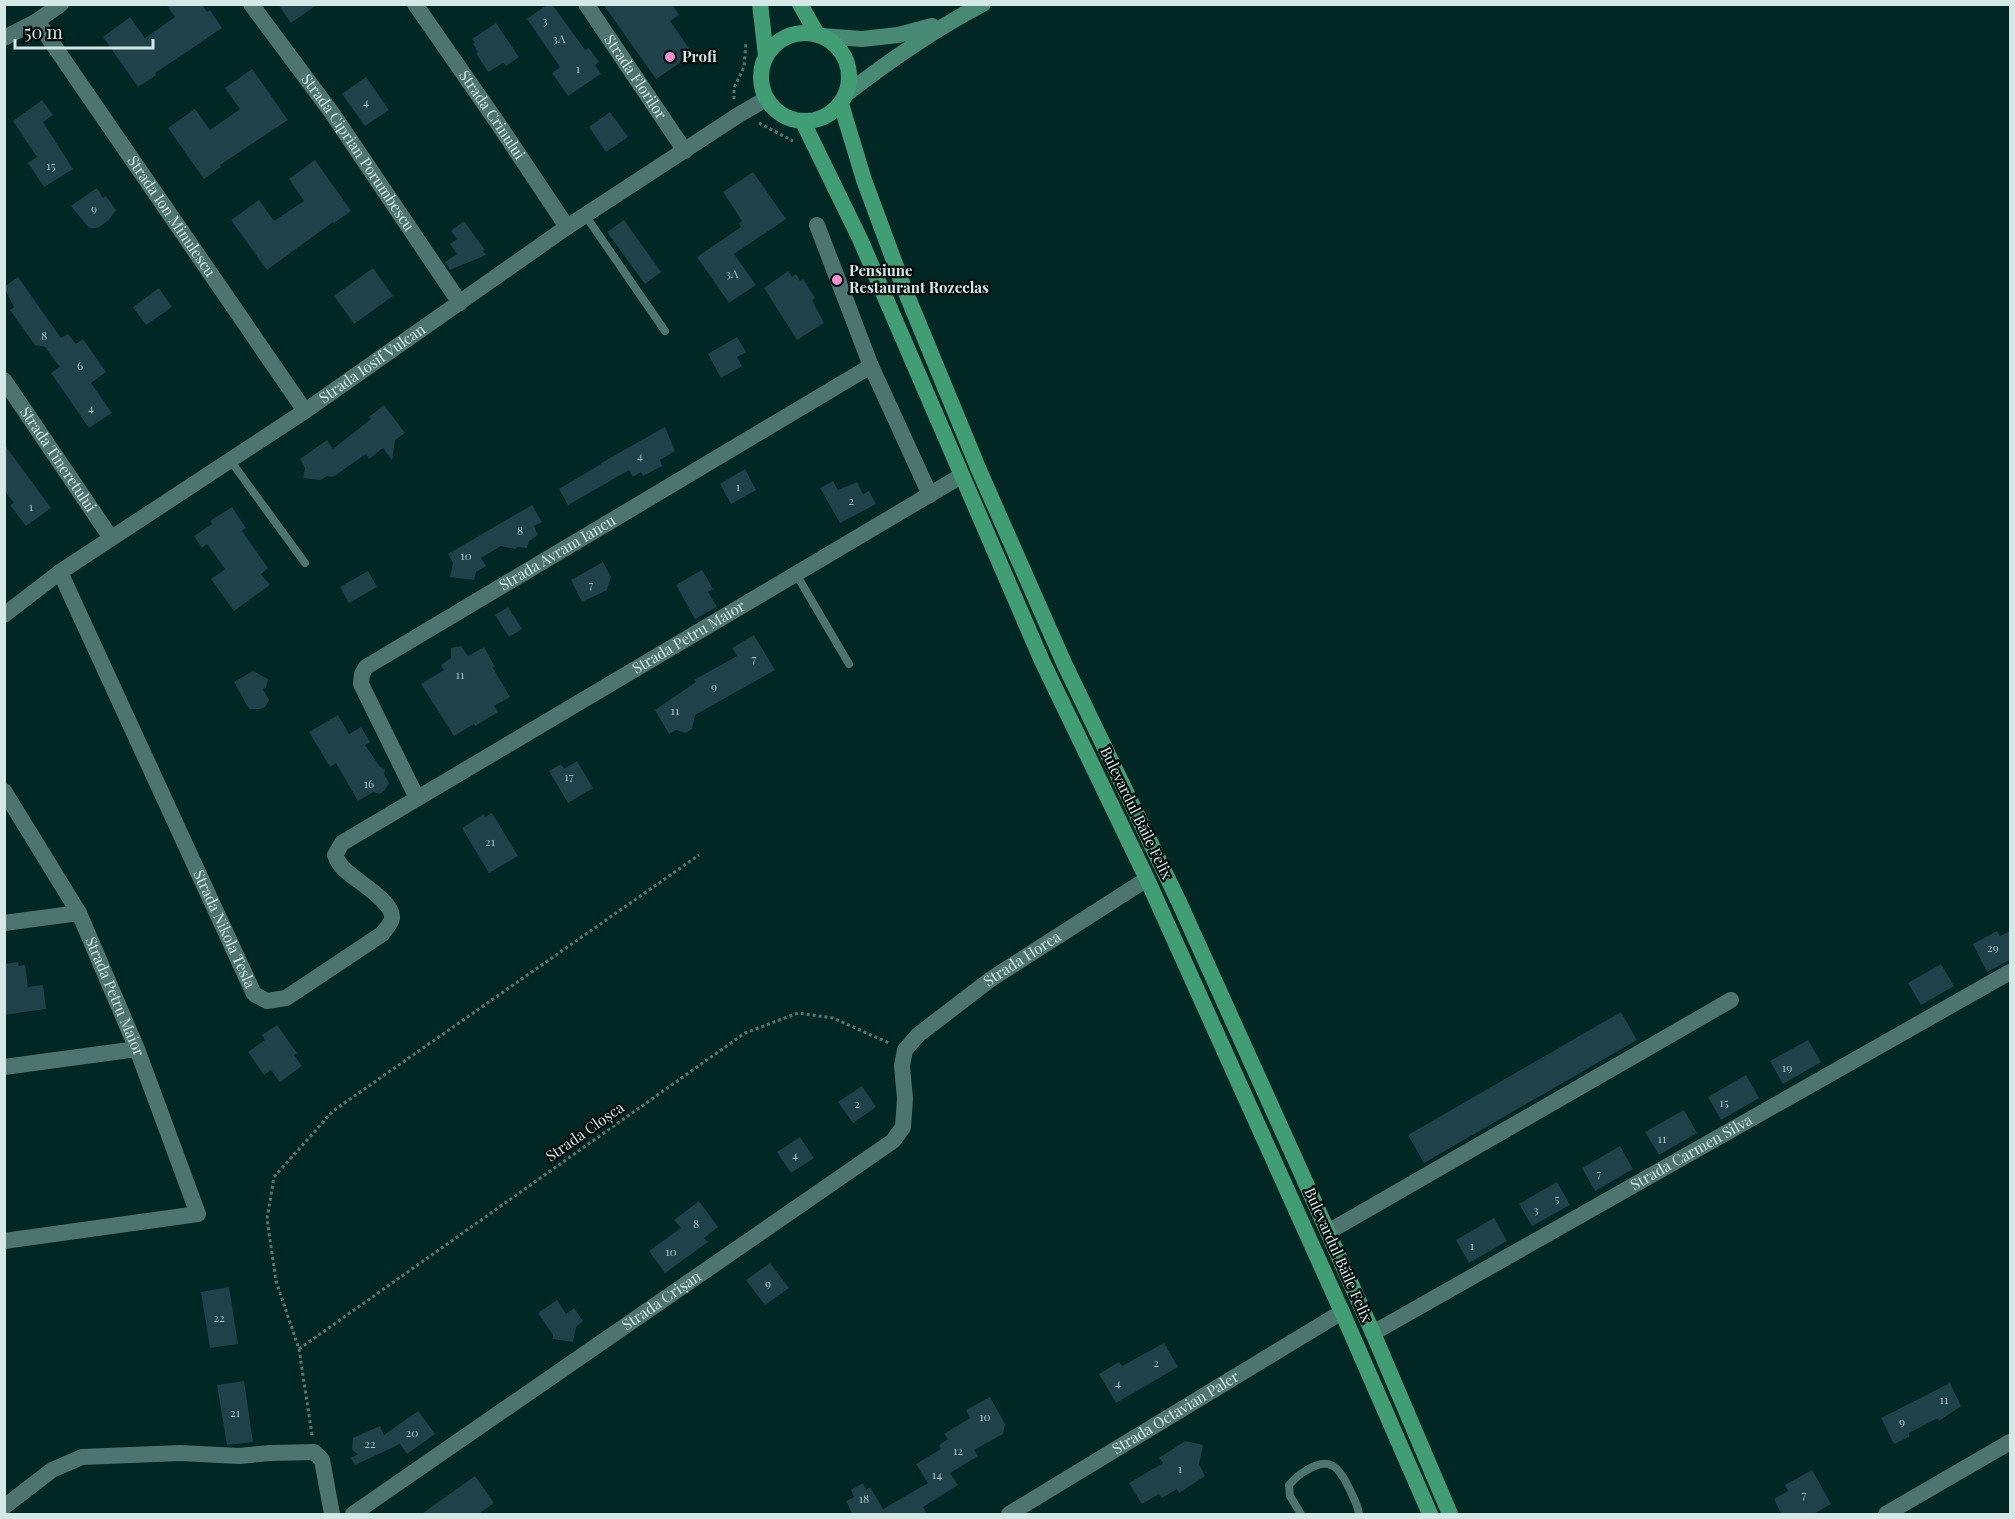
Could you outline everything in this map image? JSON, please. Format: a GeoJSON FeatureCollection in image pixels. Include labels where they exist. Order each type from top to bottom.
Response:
{"type":"FeatureCollection","features":[{"type":"Feature","properties":{"kind":"main road"},"geometry":{"type":"LineString","coordinates":[[760,4],[766,56]]}},
{"type":"Feature","properties":{"kind":"main road"},"geometry":{"type":"LineString","coordinates":[[800,4],[820,35],[835,43],[846,59],[850,68],[850,81],[843,100]]}},
{"type":"Feature","properties":{"kind":"main road"},"geometry":{"type":"LineString","coordinates":[[948,22],[898,35],[862,39],[793,34],[772,46],[766,56],[760,78],[766,99],[782,115],[803,122],[824,117],[894,58],[948,22],[983,4]]}},
{"type":"Feature","properties":{"kind":"main road","name":"Bulevardul Băile Felix"},"geometry":{"type":"LineString","coordinates":[[843,100],[864,180],[904,288],[984,481],[1064,663],[1179,902],[1328,1232],[1450,1515]]}},
{"type":"Feature","properties":{"kind":"main road","name":"Bulevardul Băile Felix"},"geometry":{"type":"LineString","coordinates":[[803,122],[860,239],[1042,661],[1147,879],[1342,1312],[1430,1515]]}},
{"type":"Feature","properties":{"kind":"street"},"geometry":{"type":"LineString","coordinates":[[4,38],[38,21],[61,4]]}},
{"type":"Feature","properties":{"kind":"street","name":"Strada Ciprian Porumbescu"},"geometry":{"type":"LineString","coordinates":[[251,4],[332,113],[460,303]]}},
{"type":"Feature","properties":{"kind":"street","name":"Strada Crinului"},"geometry":{"type":"LineString","coordinates":[[416,4],[567,227]]}},
{"type":"Feature","properties":{"kind":"street","name":"Strada Florilor"},"geometry":{"type":"LineString","coordinates":[[586,4],[685,151]]}},
{"type":"Feature","properties":{"kind":"street","name":"Strada Ion Minulescu"},"geometry":{"type":"LineString","coordinates":[[38,21],[305,411]]}},
{"type":"Feature","properties":{"kind":"street","name":"Strada Iosif Vulcan"},"geometry":{"type":"LineString","coordinates":[[4,615],[60,572],[305,411],[567,227],[766,99]]}},
{"type":"Feature","properties":{"kind":"street"},"geometry":{"type":"LineString","coordinates":[[817,225],[871,366],[930,495]]}},
{"type":"Feature","properties":{"kind":"street","name":"Strada Avram Iancu"},"geometry":{"type":"LineString","coordinates":[[417,798],[362,684],[362,674],[366,667],[871,366]]}},
{"type":"Feature","properties":{"kind":"street","name":"Strada Tineretului"},"geometry":{"type":"LineString","coordinates":[[4,380],[111,538]]}},
{"type":"Feature","properties":{"kind":"street","name":"Strada Petru Maior"},"geometry":{"type":"LineString","coordinates":[[417,798],[961,476]]}},
{"type":"Feature","properties":{"kind":"street","name":"Strada Nikola Tesla"},"geometry":{"type":"LineString","coordinates":[[60,572],[254,994],[267,1001],[286,998],[382,934],[390,924],[391,909],[341,867],[335,855],[342,843],[417,798]]}},
{"type":"Feature","properties":{"kind":"street","name":"Strada Petru Maior"},"geometry":{"type":"LineString","coordinates":[[4,791],[79,914],[137,1049],[198,1214],[4,1241]]}},
{"type":"Feature","properties":{"kind":"street","name":"Strada Horea"},"geometry":{"type":"LineString","coordinates":[[905,1050],[918,1035],[991,979],[1147,879]]}},
{"type":"Feature","properties":{"kind":"street"},"geometry":{"type":"LineString","coordinates":[[4,923],[79,914]]}},
{"type":"Feature","properties":{"kind":"street","name":"Strada Carmen Silva"},"geometry":{"type":"LineString","coordinates":[[1373,1333],[2010,972]]}},
{"type":"Feature","properties":{"kind":"street"},"geometry":{"type":"LineString","coordinates":[[1328,1232],[1731,1000]]}},
{"type":"Feature","properties":{"kind":"street"},"geometry":{"type":"LineString","coordinates":[[4,1067],[137,1049]]}},
{"type":"Feature","properties":{"kind":"street","name":"Strada Crișan"},"geometry":{"type":"LineString","coordinates":[[353,1515],[893,1141],[903,1127],[905,1099],[902,1066],[905,1050]]}},
{"type":"Feature","properties":{"kind":"street","name":"Strada Octavian Paler"},"geometry":{"type":"LineString","coordinates":[[1009,1515],[1342,1312]]}},
{"type":"Feature","properties":{"kind":"street"},"geometry":{"type":"LineString","coordinates":[[1886,1515],[2010,1443]]}},
{"type":"Feature","properties":{"kind":"street"},"geometry":{"type":"LineString","coordinates":[[4,1507],[52,1470],[82,1457],[180,1452],[239,1456],[270,1452],[314,1452],[322,1460],[332,1515]]}},
{"type":"Feature","properties":{"kind":"lane"},"geometry":{"type":"LineString","coordinates":[[585,215],[665,331]]}},
{"type":"Feature","properties":{"kind":"lane"},"geometry":{"type":"LineString","coordinates":[[230,460],[305,563]]}},
{"type":"Feature","properties":{"kind":"lane"},"geometry":{"type":"LineString","coordinates":[[796,574],[849,664]]}},
{"type":"Feature","properties":{"kind":"lane"},"geometry":{"type":"LineString","coordinates":[[1301,1515],[1290,1496],[1289,1485],[1295,1477],[1317,1464],[1326,1462],[1334,1467],[1345,1480],[1359,1508],[1359,1515]]}},
{"type":"Feature","properties":{"kind":"path"},"geometry":{"type":"LineString","coordinates":[[314,1452],[299,1349],[276,1281],[267,1220],[274,1177],[333,1111],[699,855]]}},
{"type":"Feature","properties":{"kind":"path","name":"Strada Cloșca"},"geometry":{"type":"LineString","coordinates":[[299,1349],[745,1033],[798,1013],[832,1018],[905,1050]]}},
{"type":"Feature","properties":{"kind":"building"},"geometry":{"type":"Polygon","coordinates":[[[166,4],[202,4],[207,12],[210,10],[222,28],[138,87],[103,37],[130,17],[145,38],[175,17],[166,4]]]}},
{"type":"Feature","properties":{"kind":"building"},"geometry":{"type":"Polygon","coordinates":[[[278,4],[318,4],[291,23],[278,4]]]}},
{"type":"Feature","properties":{"kind":"building"},"geometry":{"type":"Polygon","coordinates":[[[548,4],[552,4],[585,50],[589,48],[599,62],[595,65],[601,74],[568,96],[552,73],[560,67],[527,19],[548,4]]]}},
{"type":"Feature","properties":{"kind":"building"},"geometry":{"type":"Polygon","coordinates":[[[603,4],[672,4],[679,15],[670,21],[693,54],[656,79],[603,4]]]}},
{"type":"Feature","properties":{"kind":"building"},"geometry":{"type":"Polygon","coordinates":[[[496,23],[519,57],[506,66],[503,63],[488,72],[476,53],[478,52],[472,39],[496,23]]]}},
{"type":"Feature","properties":{"kind":"building"},"geometry":{"type":"Polygon","coordinates":[[[252,69],[288,120],[220,165],[221,167],[204,179],[168,128],[195,109],[210,130],[240,109],[225,88],[252,69]]]}},
{"type":"Feature","properties":{"kind":"building"},"geometry":{"type":"Polygon","coordinates":[[[366,77],[389,110],[365,126],[342,94],[366,77]]]}},
{"type":"Feature","properties":{"kind":"building"},"geometry":{"type":"Polygon","coordinates":[[[42,100],[53,115],[43,122],[73,169],[44,187],[28,163],[37,157],[13,121],[42,100]]]}},
{"type":"Feature","properties":{"kind":"building"},"geometry":{"type":"Polygon","coordinates":[[[610,112],[628,137],[606,152],[589,127],[610,112]]]}},
{"type":"Feature","properties":{"kind":"building"},"geometry":{"type":"Polygon","coordinates":[[[315,160],[351,211],[267,270],[231,220],[259,200],[274,221],[304,201],[289,179],[315,160]]]}},
{"type":"Feature","properties":{"kind":"building"},"geometry":{"type":"Polygon","coordinates":[[[753,172],[786,219],[734,254],[756,285],[729,303],[697,257],[741,227],[739,223],[742,221],[723,192],[753,172]]]}},
{"type":"Feature","properties":{"kind":"building"},"geometry":{"type":"Polygon","coordinates":[[[97,188],[103,198],[106,196],[116,210],[109,220],[98,228],[89,228],[71,206],[97,188]]]}},
{"type":"Feature","properties":{"kind":"building"},"geometry":{"type":"Polygon","coordinates":[[[624,220],[661,272],[645,284],[607,232],[624,220]]]}},
{"type":"Feature","properties":{"kind":"building"},"geometry":{"type":"Polygon","coordinates":[[[464,221],[485,250],[483,251],[486,255],[450,270],[445,262],[457,254],[450,244],[457,239],[451,231],[464,221]]]}},
{"type":"Feature","properties":{"kind":"building"},"geometry":{"type":"Polygon","coordinates":[[[373,268],[393,296],[354,324],[334,296],[373,268]]]}},
{"type":"Feature","properties":{"kind":"building"},"geometry":{"type":"Polygon","coordinates":[[[788,271],[792,277],[796,274],[800,281],[803,279],[815,298],[812,300],[824,323],[797,340],[764,288],[788,271]]]}},
{"type":"Feature","properties":{"kind":"building"},"geometry":{"type":"Polygon","coordinates":[[[18,277],[61,338],[68,334],[76,344],[83,339],[106,372],[91,383],[112,413],[89,428],[51,373],[60,367],[45,347],[35,345],[10,310],[14,307],[4,287],[18,277]]]}},
{"type":"Feature","properties":{"kind":"building"},"geometry":{"type":"Polygon","coordinates":[[[159,288],[172,307],[146,325],[133,307],[159,288]]]}},
{"type":"Feature","properties":{"kind":"building"},"geometry":{"type":"Polygon","coordinates":[[[737,337],[746,352],[737,357],[742,366],[721,378],[708,354],[737,337]]]}},
{"type":"Feature","properties":{"kind":"building"},"geometry":{"type":"Polygon","coordinates":[[[384,405],[405,433],[395,440],[392,460],[383,448],[369,459],[366,454],[333,477],[327,476],[321,480],[303,478],[305,468],[300,459],[327,440],[333,449],[371,419],[369,417],[384,405]]]}},
{"type":"Feature","properties":{"kind":"building"},"geometry":{"type":"Polygon","coordinates":[[[665,427],[675,451],[660,460],[662,466],[643,476],[641,472],[633,477],[629,470],[568,505],[559,489],[665,427]]]}},
{"type":"Feature","properties":{"kind":"building"},"geometry":{"type":"Polygon","coordinates":[[[4,444],[51,508],[26,526],[10,505],[14,503],[4,490],[4,444]]]}},
{"type":"Feature","properties":{"kind":"building"},"geometry":{"type":"Polygon","coordinates":[[[745,469],[756,490],[731,504],[720,484],[745,469]]]}},
{"type":"Feature","properties":{"kind":"building"},"geometry":{"type":"Polygon","coordinates":[[[833,481],[838,490],[857,482],[863,494],[869,491],[876,504],[840,523],[820,488],[833,481]]]}},
{"type":"Feature","properties":{"kind":"building"},"geometry":{"type":"Polygon","coordinates":[[[532,505],[542,522],[534,526],[538,535],[529,541],[527,548],[515,549],[501,546],[481,558],[486,566],[476,572],[474,580],[450,577],[453,563],[448,554],[532,505]]]}},
{"type":"Feature","properties":{"kind":"building"},"geometry":{"type":"Polygon","coordinates":[[[232,507],[246,528],[242,531],[268,568],[261,574],[270,585],[234,611],[211,579],[225,569],[207,544],[202,548],[194,536],[212,524],[210,521],[232,507]]]}},
{"type":"Feature","properties":{"kind":"building"},"geometry":{"type":"Polygon","coordinates":[[[603,562],[611,577],[607,590],[582,602],[571,580],[603,562]]]}},
{"type":"Feature","properties":{"kind":"building"},"geometry":{"type":"Polygon","coordinates":[[[702,570],[713,589],[708,592],[717,607],[695,619],[676,585],[702,570]]]}},
{"type":"Feature","properties":{"kind":"building"},"geometry":{"type":"Polygon","coordinates":[[[368,571],[377,587],[349,603],[340,587],[368,571]]]}},
{"type":"Feature","properties":{"kind":"building"},"geometry":{"type":"Polygon","coordinates":[[[508,607],[522,629],[509,637],[495,615],[508,607]]]}},
{"type":"Feature","properties":{"kind":"building"},"geometry":{"type":"Polygon","coordinates":[[[754,635],[775,670],[695,715],[692,729],[685,733],[676,730],[669,734],[655,710],[696,682],[694,680],[737,656],[732,648],[754,635]]]}},
{"type":"Feature","properties":{"kind":"building"},"geometry":{"type":"Polygon","coordinates":[[[461,646],[468,656],[484,647],[510,697],[494,706],[498,712],[454,736],[421,684],[444,670],[441,665],[451,658],[451,648],[461,646]]]}},
{"type":"Feature","properties":{"kind":"building"},"geometry":{"type":"Polygon","coordinates":[[[253,671],[268,679],[266,688],[263,689],[269,700],[265,707],[260,709],[249,709],[234,682],[253,671]]]}},
{"type":"Feature","properties":{"kind":"building"},"geometry":{"type":"Polygon","coordinates":[[[338,715],[349,734],[361,727],[370,742],[365,745],[380,767],[385,769],[384,774],[389,783],[380,794],[373,792],[358,801],[336,763],[330,767],[309,732],[338,715]]]}},
{"type":"Feature","properties":{"kind":"building"},"geometry":{"type":"Polygon","coordinates":[[[577,761],[593,788],[568,803],[549,771],[561,764],[564,769],[577,761]]]}},
{"type":"Feature","properties":{"kind":"building"},"geometry":{"type":"Polygon","coordinates":[[[492,813],[518,856],[489,873],[462,828],[484,814],[485,817],[492,813]]]}},
{"type":"Feature","properties":{"kind":"building"},"geometry":{"type":"Polygon","coordinates":[[[1997,931],[2000,936],[2010,931],[2010,960],[1987,972],[1973,944],[1997,931]]]}},
{"type":"Feature","properties":{"kind":"building"},"geometry":{"type":"Polygon","coordinates":[[[18,962],[19,966],[25,965],[28,987],[43,985],[46,1009],[4,1015],[4,964],[18,962]]]}},
{"type":"Feature","properties":{"kind":"building"},"geometry":{"type":"Polygon","coordinates":[[[1941,964],[1954,986],[1921,1005],[1908,983],[1941,964]]]}},
{"type":"Feature","properties":{"kind":"building"},"geometry":{"type":"Polygon","coordinates":[[[1621,1012],[1637,1040],[1424,1163],[1408,1135],[1621,1012]]]}},
{"type":"Feature","properties":{"kind":"building"},"geometry":{"type":"Polygon","coordinates":[[[277,1025],[297,1053],[294,1055],[302,1066],[280,1082],[271,1070],[264,1075],[248,1052],[265,1040],[262,1035],[277,1025]]]}},
{"type":"Feature","properties":{"kind":"building"},"geometry":{"type":"Polygon","coordinates":[[[1808,1040],[1821,1062],[1783,1084],[1770,1061],[1808,1040]]]}},
{"type":"Feature","properties":{"kind":"building"},"geometry":{"type":"Polygon","coordinates":[[[1746,1075],[1759,1098],[1721,1120],[1708,1097],[1746,1075]]]}},
{"type":"Feature","properties":{"kind":"building"},"geometry":{"type":"Polygon","coordinates":[[[862,1086],[876,1107],[853,1123],[838,1102],[862,1086]]]}},
{"type":"Feature","properties":{"kind":"building"},"geometry":{"type":"Polygon","coordinates":[[[1684,1110],[1697,1133],[1659,1155],[1645,1132],[1684,1110]]]}},
{"type":"Feature","properties":{"kind":"building"},"geometry":{"type":"Polygon","coordinates":[[[800,1137],[814,1158],[791,1173],[777,1152],[800,1137]]]}},
{"type":"Feature","properties":{"kind":"building"},"geometry":{"type":"Polygon","coordinates":[[[1620,1146],[1633,1169],[1595,1191],[1582,1168],[1620,1146]]]}},
{"type":"Feature","properties":{"kind":"building"},"geometry":{"type":"Polygon","coordinates":[[[1557,1182],[1570,1205],[1532,1226],[1519,1204],[1557,1182]]]}},
{"type":"Feature","properties":{"kind":"building"},"geometry":{"type":"Polygon","coordinates":[[[699,1201],[718,1227],[704,1238],[708,1242],[665,1273],[649,1251],[681,1228],[674,1220],[699,1201]]]}},
{"type":"Feature","properties":{"kind":"building"},"geometry":{"type":"Polygon","coordinates":[[[1494,1218],[1507,1241],[1469,1263],[1456,1240],[1494,1218]]]}},
{"type":"Feature","properties":{"kind":"building"},"geometry":{"type":"Polygon","coordinates":[[[770,1263],[789,1288],[765,1305],[746,1280],[770,1263]]]}},
{"type":"Feature","properties":{"kind":"building"},"geometry":{"type":"Polygon","coordinates":[[[229,1287],[238,1344],[210,1348],[201,1292],[229,1287]]]}},
{"type":"Feature","properties":{"kind":"building"},"geometry":{"type":"Polygon","coordinates":[[[557,1300],[566,1314],[574,1308],[583,1321],[576,1327],[573,1342],[553,1339],[553,1335],[538,1313],[557,1300]]]}},
{"type":"Feature","properties":{"kind":"building"},"geometry":{"type":"Polygon","coordinates":[[[1164,1343],[1178,1367],[1116,1403],[1099,1374],[1119,1362],[1122,1366],[1164,1343]]]}},
{"type":"Feature","properties":{"kind":"building"},"geometry":{"type":"Polygon","coordinates":[[[244,1381],[253,1442],[227,1445],[217,1385],[244,1381]]]}},
{"type":"Feature","properties":{"kind":"building"},"geometry":{"type":"Polygon","coordinates":[[[1950,1383],[1961,1406],[1939,1421],[1938,1418],[1909,1433],[1909,1437],[1894,1444],[1881,1418],[1950,1383]]]}},
{"type":"Feature","properties":{"kind":"building"},"geometry":{"type":"Polygon","coordinates":[[[990,1397],[1005,1424],[1003,1434],[974,1450],[978,1456],[950,1473],[958,1485],[923,1507],[927,1515],[853,1515],[846,1501],[854,1497],[851,1490],[863,1483],[866,1490],[870,1487],[883,1509],[928,1483],[916,1464],[941,1449],[939,1445],[948,1439],[944,1434],[970,1418],[966,1410],[990,1397]]]}},
{"type":"Feature","properties":{"kind":"building"},"geometry":{"type":"Polygon","coordinates":[[[418,1411],[435,1434],[407,1454],[400,1444],[355,1465],[351,1458],[358,1454],[352,1450],[353,1438],[380,1426],[384,1435],[418,1411]]]}},
{"type":"Feature","properties":{"kind":"building"},"geometry":{"type":"Polygon","coordinates":[[[1185,1441],[1203,1445],[1199,1464],[1205,1476],[1179,1493],[1177,1489],[1162,1498],[1159,1494],[1142,1504],[1129,1483],[1163,1463],[1159,1458],[1185,1441]]]}},
{"type":"Feature","properties":{"kind":"building"},"geometry":{"type":"Polygon","coordinates":[[[1812,1470],[1831,1504],[1812,1515],[1782,1515],[1774,1499],[1788,1491],[1785,1485],[1812,1470]]]}},
{"type":"Feature","properties":{"kind":"building"},"geometry":{"type":"Polygon","coordinates":[[[475,1476],[494,1503],[477,1515],[420,1515],[475,1476]]]}},
{"type":"Feature","properties":{"kind":"place","name":"Profi"},"geometry":{"type":"Point","coordinates":[670,57]}},
{"type":"Feature","properties":{"kind":"place","name":"Pensiune Restaurant Rozeclas"},"geometry":{"type":"Point","coordinates":[837,280]}}]}
